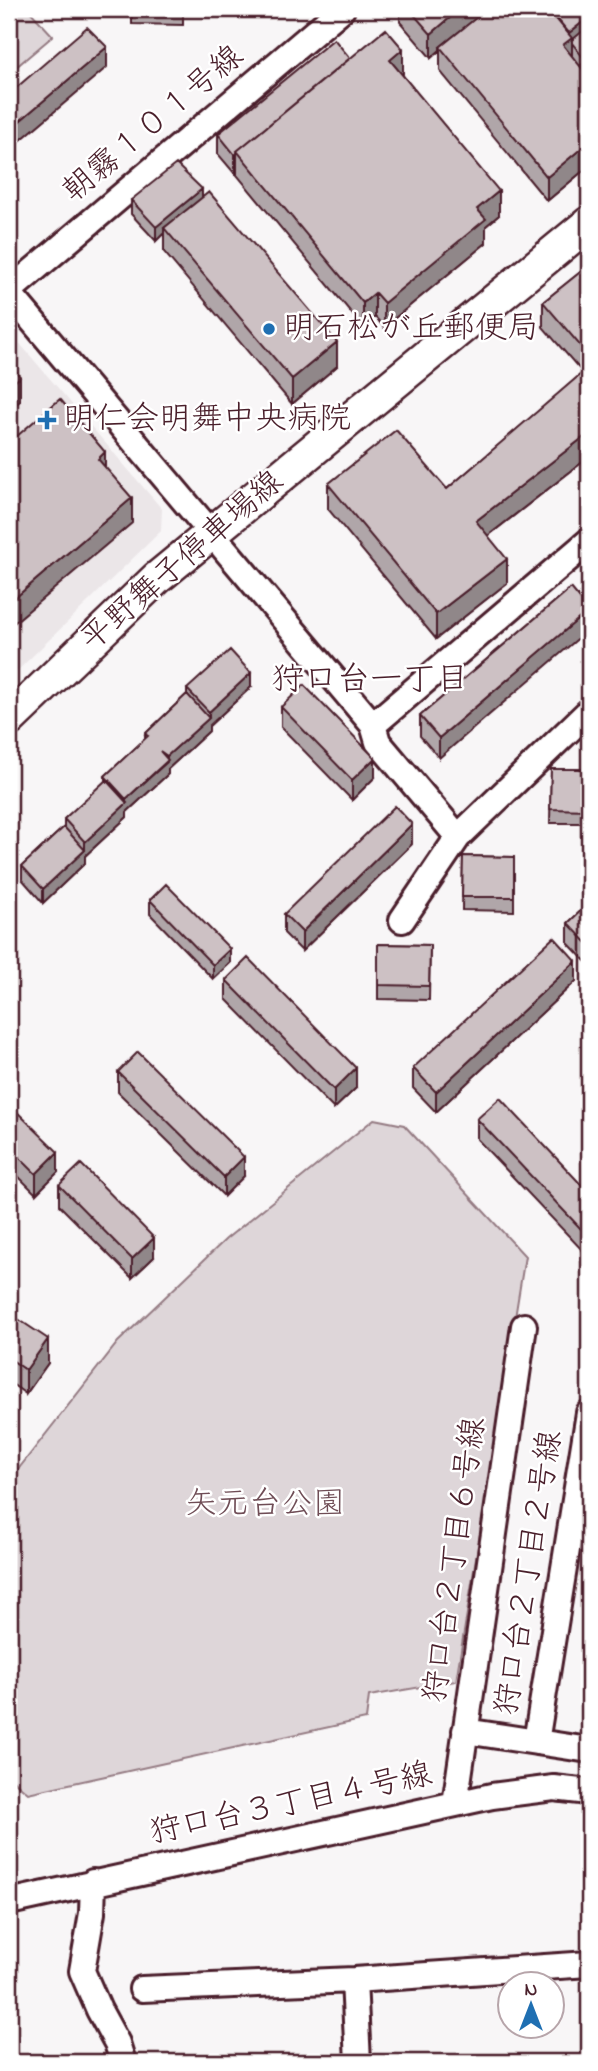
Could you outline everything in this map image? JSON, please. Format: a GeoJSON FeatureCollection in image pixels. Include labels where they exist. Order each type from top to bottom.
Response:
{"type":"FeatureCollection","features":[{"type":"Feature","properties":{"kind":"main road","name":"平野舞子停車場線"},"geometry":{"type":"LineString","coordinates":[[9,742],[67,681],[217,541],[589,223]]}},
{"type":"Feature","properties":{"kind":"main road","name":"平野舞子停車場線"},"geometry":{"type":"LineString","coordinates":[[9,720],[157,578],[217,541],[589,250]]}},
{"type":"Feature","properties":{"kind":"street","name":"朝霧１０１号線"},"geometry":{"type":"LineString","coordinates":[[9,292],[342,9]]}},
{"type":"Feature","properties":{"kind":"street"},"geometry":{"type":"LineString","coordinates":[[9,292],[373,725],[378,742],[458,836]]}},
{"type":"Feature","properties":{"kind":"street"},"geometry":{"type":"LineString","coordinates":[[373,725],[589,541]]}},
{"type":"Feature","properties":{"kind":"street"},"geometry":{"type":"LineString","coordinates":[[402,920],[458,836],[589,710]]}},
{"type":"Feature","properties":{"kind":"street","name":"狩口台２丁目６号線"},"geometry":{"type":"LineString","coordinates":[[455,1804],[524,1326]]}},
{"type":"Feature","properties":{"kind":"street","name":"狩口台２丁目２号線"},"geometry":{"type":"LineString","coordinates":[[536,1742],[589,1413]]}},
{"type":"Feature","properties":{"kind":"street"},"geometry":{"type":"LineString","coordinates":[[465,1731],[589,1750]]}},
{"type":"Feature","properties":{"kind":"street","name":"狩口台３丁目４号線"},"geometry":{"type":"LineString","coordinates":[[9,1902],[492,1796],[554,1788],[589,1793]]}},
{"type":"Feature","properties":{"kind":"street"},"geometry":{"type":"LineString","coordinates":[[93,1882],[92,1913],[82,1971],[117,2043],[123,2062]]}},
{"type":"Feature","properties":{"kind":"street"},"geometry":{"type":"LineString","coordinates":[[142,1989],[354,1980],[589,1965]]}},
{"type":"Feature","properties":{"kind":"street"},"geometry":{"type":"LineString","coordinates":[[354,1980],[358,2062]]}},
{"type":"Feature","properties":{"kind":"shaded area","name":"明仁会明舞中央病院"},"geometry":{"type":"Polygon","coordinates":[[[9,331],[162,509],[161,531],[9,679],[9,331]]]}},
{"type":"Feature","properties":{"kind":"green space"},"geometry":{"type":"Polygon","coordinates":[[[9,9],[28,9],[53,36],[9,73],[9,9]]]}},
{"type":"Feature","properties":{"kind":"green space","name":"矢元台公園"},"geometry":{"type":"Polygon","coordinates":[[[374,1119],[404,1125],[525,1256],[456,1681],[369,1696],[366,1719],[28,1793],[9,1777],[9,1481],[118,1342],[226,1239],[374,1119]]]}},
{"type":"Feature","properties":{"kind":"building"},"geometry":{"type":"Polygon","coordinates":[[[183,9],[183,11],[132,10],[183,9]]]}},
{"type":"Feature","properties":{"kind":"building"},"geometry":{"type":"Polygon","coordinates":[[[409,9],[460,9],[431,34],[409,9]]]}},
{"type":"Feature","properties":{"kind":"building"},"geometry":{"type":"Polygon","coordinates":[[[487,9],[548,9],[572,38],[563,45],[589,77],[589,142],[547,177],[440,47],[487,9]]]}},
{"type":"Feature","properties":{"kind":"building"},"geometry":{"type":"Polygon","coordinates":[[[549,9],[589,9],[589,17],[569,33],[549,9]]]}},
{"type":"Feature","properties":{"kind":"building"},"geometry":{"type":"Polygon","coordinates":[[[589,26],[589,58],[586,61],[572,40],[589,26]]]}},
{"type":"Feature","properties":{"kind":"building"},"geometry":{"type":"Polygon","coordinates":[[[87,27],[107,47],[9,130],[9,94],[87,27]]]}},
{"type":"Feature","properties":{"kind":"building"},"geometry":{"type":"Polygon","coordinates":[[[386,29],[403,49],[390,60],[499,191],[477,209],[486,219],[384,303],[375,293],[363,303],[237,151],[386,29]]]}},
{"type":"Feature","properties":{"kind":"building"},"geometry":{"type":"Polygon","coordinates":[[[334,39],[350,58],[235,155],[218,134],[334,39]]]}},
{"type":"Feature","properties":{"kind":"building"},"geometry":{"type":"Polygon","coordinates":[[[589,58],[589,75],[581,65],[589,58]]]}},
{"type":"Feature","properties":{"kind":"building"},"geometry":{"type":"Polygon","coordinates":[[[176,164],[202,189],[156,227],[131,200],[176,164]]]}},
{"type":"Feature","properties":{"kind":"building"},"geometry":{"type":"Polygon","coordinates":[[[209,192],[337,342],[292,379],[164,228],[209,192]]]}},
{"type":"Feature","properties":{"kind":"building"},"geometry":{"type":"Polygon","coordinates":[[[589,265],[589,356],[543,302],[589,265]]]}},
{"type":"Feature","properties":{"kind":"building"},"geometry":{"type":"Polygon","coordinates":[[[9,361],[20,377],[9,386],[9,361]]]}},
{"type":"Feature","properties":{"kind":"building"},"geometry":{"type":"Polygon","coordinates":[[[589,367],[589,433],[476,521],[507,559],[436,614],[328,484],[396,430],[447,489],[589,367]]]}},
{"type":"Feature","properties":{"kind":"building"},"geometry":{"type":"Polygon","coordinates":[[[60,399],[105,452],[98,459],[132,498],[9,603],[9,443],[60,399]]]}},
{"type":"Feature","properties":{"kind":"building"},"geometry":{"type":"Polygon","coordinates":[[[571,588],[589,610],[439,738],[420,716],[571,588]]]}},
{"type":"Feature","properties":{"kind":"building"},"geometry":{"type":"Polygon","coordinates":[[[230,650],[251,673],[209,712],[187,689],[230,650]]]}},
{"type":"Feature","properties":{"kind":"building"},"geometry":{"type":"Polygon","coordinates":[[[304,685],[375,758],[352,780],[281,707],[304,685]]]}},
{"type":"Feature","properties":{"kind":"building"},"geometry":{"type":"Polygon","coordinates":[[[187,694],[209,718],[167,756],[160,751],[168,760],[126,799],[105,776],[148,736],[145,734],[187,694]]]}},
{"type":"Feature","properties":{"kind":"building"},"geometry":{"type":"Polygon","coordinates":[[[551,769],[589,769],[589,810],[550,809],[551,769]]]}},
{"type":"Feature","properties":{"kind":"building"},"geometry":{"type":"Polygon","coordinates":[[[106,780],[127,803],[85,842],[64,819],[106,780]]]}},
{"type":"Feature","properties":{"kind":"building"},"geometry":{"type":"Polygon","coordinates":[[[395,806],[412,824],[302,932],[284,914],[395,806]]]}},
{"type":"Feature","properties":{"kind":"building"},"geometry":{"type":"Polygon","coordinates":[[[64,827],[85,850],[43,889],[22,866],[64,827]]]}},
{"type":"Feature","properties":{"kind":"building"},"geometry":{"type":"Polygon","coordinates":[[[463,856],[514,857],[514,897],[462,897],[463,856]]]}},
{"type":"Feature","properties":{"kind":"building"},"geometry":{"type":"Polygon","coordinates":[[[166,884],[230,949],[213,965],[150,900],[166,884]]]}},
{"type":"Feature","properties":{"kind":"building"},"geometry":{"type":"Polygon","coordinates":[[[589,903],[589,945],[568,923],[589,903]]]}},
{"type":"Feature","properties":{"kind":"building"},"geometry":{"type":"Polygon","coordinates":[[[554,937],[576,961],[436,1092],[413,1068],[554,937]]]}},
{"type":"Feature","properties":{"kind":"building"},"geometry":{"type":"Polygon","coordinates":[[[378,944],[430,945],[429,986],[378,985],[378,944]]]}},
{"type":"Feature","properties":{"kind":"building"},"geometry":{"type":"Polygon","coordinates":[[[248,958],[356,1068],[334,1090],[226,980],[248,958]]]}},
{"type":"Feature","properties":{"kind":"building"},"geometry":{"type":"Polygon","coordinates":[[[138,1052],[244,1157],[224,1177],[118,1072],[138,1052]]]}},
{"type":"Feature","properties":{"kind":"building"},"geometry":{"type":"Polygon","coordinates":[[[500,1098],[589,1193],[589,1225],[583,1231],[477,1119],[500,1098]]]}},
{"type":"Feature","properties":{"kind":"building"},"geometry":{"type":"Polygon","coordinates":[[[9,1104],[58,1152],[36,1174],[9,1147],[9,1104]]]}},
{"type":"Feature","properties":{"kind":"building"},"geometry":{"type":"Polygon","coordinates":[[[81,1164],[154,1238],[132,1259],[59,1185],[81,1164]]]}},
{"type":"Feature","properties":{"kind":"building"},"geometry":{"type":"Polygon","coordinates":[[[9,1313],[48,1339],[26,1370],[9,1358],[9,1313]]]}},
{"type":"Feature","properties":{"kind":"place","name":"明石松が丘郵便局"},"geometry":{"type":"Point","coordinates":[269,329]}},
{"type":"Feature","properties":{"kind":"place","name":"明仁会明舞中央病院"},"geometry":{"type":"Point","coordinates":[47,420]}},
{"type":"Feature","properties":{"kind":"district","name":"狩口台一丁目"},"geometry":{"type":"Point","coordinates":[370,681]}}]}
